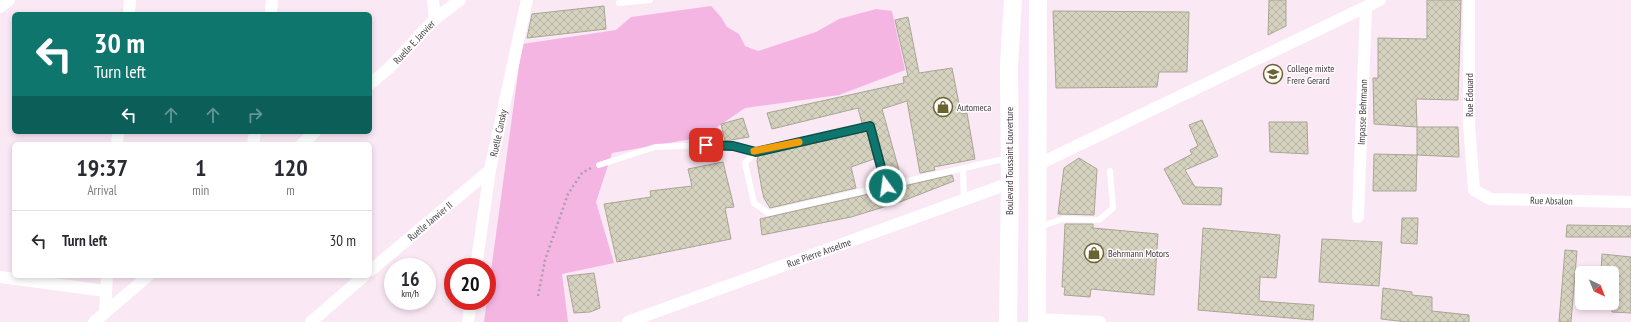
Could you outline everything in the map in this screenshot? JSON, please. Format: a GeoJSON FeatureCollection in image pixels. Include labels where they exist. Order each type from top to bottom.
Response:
{"type":"FeatureCollection","features":[{"type":"Feature","properties":{"kind":"main road","name":"Boulevard Toussaint Louverture"},"geometry":{"type":"LineString","coordinates":[[1008,322],[1010,183],[1009,64],[1013,0]]}},
{"type":"Feature","properties":{"kind":"main road"},"geometry":{"type":"LineString","coordinates":[[1037,320],[1038,0]]}},
{"type":"Feature","properties":{"kind":"street"},"geometry":{"type":"LineString","coordinates":[[0,6],[9,0]]}},
{"type":"Feature","properties":{"kind":"street"},"geometry":{"type":"LineString","coordinates":[[129,12],[130,0]]}},
{"type":"Feature","properties":{"kind":"street"},"geometry":{"type":"LineString","coordinates":[[271,12],[272,0]]}},
{"type":"Feature","properties":{"kind":"street"},"geometry":{"type":"LineString","coordinates":[[434,0],[435,20]]}},
{"type":"Feature","properties":{"kind":"street","name":"Ruelle E. Janvier"},"geometry":{"type":"LineString","coordinates":[[372,82],[389,68],[435,20],[460,0]]}},
{"type":"Feature","properties":{"kind":"street","name":"Ruelle Cansky"},"geometry":{"type":"LineString","coordinates":[[477,258],[490,170],[526,0]]}},
{"type":"Feature","properties":{"kind":"street"},"geometry":{"type":"LineString","coordinates":[[1037,165],[1380,0]]}},
{"type":"Feature","properties":{"kind":"street","name":"Rue Édouard"},"geometry":{"type":"LineString","coordinates":[[1469,0],[1469,124],[1474,190]]}},
{"type":"Feature","properties":{"kind":"street","name":"Impasse Behrmann"},"geometry":{"type":"LineString","coordinates":[[1358,218],[1366,7]]}},
{"type":"Feature","properties":{"kind":"street"},"geometry":{"type":"LineString","coordinates":[[304,142],[313,134]]}},
{"type":"Feature","properties":{"kind":"street","name":"Ruelle Janvier II"},"geometry":{"type":"LineString","coordinates":[[372,269],[490,170]]}},
{"type":"Feature","properties":{"kind":"street","name":"Rue Pierre Anselme"},"geometry":{"type":"LineString","coordinates":[[628,322],[1010,183]]}},
{"type":"Feature","properties":{"kind":"street","name":"Rue Absalon"},"geometry":{"type":"LineString","coordinates":[[1474,190],[1490,199],[1631,202]]}},
{"type":"Feature","properties":{"kind":"street"},"geometry":{"type":"LineString","coordinates":[[0,277],[106,291]]}},
{"type":"Feature","properties":{"kind":"street"},"geometry":{"type":"LineString","coordinates":[[105,313],[107,278]]}},
{"type":"Feature","properties":{"kind":"street"},"geometry":{"type":"LineString","coordinates":[[94,322],[146,278]]}},
{"type":"Feature","properties":{"kind":"street"},"geometry":{"type":"LineString","coordinates":[[311,322],[362,278]]}},
{"type":"Feature","properties":{"kind":"street"},"geometry":{"type":"LineString","coordinates":[[468,322],[470,310]]}},
{"type":"Feature","properties":{"kind":"street"},"geometry":{"type":"LineString","coordinates":[[1037,320],[1100,322]]}},
{"type":"Feature","properties":{"kind":"lane"},"geometry":{"type":"LineString","coordinates":[[619,3],[650,0]]}},
{"type":"Feature","properties":{"kind":"lane"},"geometry":{"type":"LineString","coordinates":[[599,165],[655,147],[706,145],[733,146],[756,152],[870,126],[886,186]]}},
{"type":"Feature","properties":{"kind":"lane"},"geometry":{"type":"LineString","coordinates":[[756,152],[745,163],[754,203],[768,213],[1010,158]]}},
{"type":"Feature","properties":{"kind":"lane"},"geometry":{"type":"LineString","coordinates":[[963,168],[964,200]]}},
{"type":"Feature","properties":{"kind":"lane"},"geometry":{"type":"LineString","coordinates":[[1037,227],[1063,219],[1099,220],[1113,208],[1110,171]]}},
{"type":"Feature","properties":{"kind":"path"},"geometry":{"type":"LineString","coordinates":[[538,296],[545,260],[568,194],[582,173],[599,165]]}},
{"type":"Feature","properties":{"kind":"shaded area"},"geometry":{"type":"Polygon","coordinates":[[[711,6],[721,17],[727,27],[739,34],[745,46],[758,51],[816,32],[839,19],[876,9],[892,11],[905,70],[839,95],[745,108],[703,137],[612,153],[596,202],[614,263],[562,274],[568,322],[484,322],[486,310],[496,310],[496,258],[493,258],[522,44],[616,30],[631,17],[711,6]]]}},
{"type":"Feature","properties":{"kind":"building"},"geometry":{"type":"Polygon","coordinates":[[[1269,0],[1286,0],[1286,26],[1268,35],[1269,0]]]}},
{"type":"Feature","properties":{"kind":"building"},"geometry":{"type":"Polygon","coordinates":[[[1427,0],[1461,0],[1458,100],[1416,99],[1417,127],[1374,124],[1373,78],[1378,78],[1378,38],[1427,39],[1427,0]]]}},
{"type":"Feature","properties":{"kind":"building"},"geometry":{"type":"Polygon","coordinates":[[[604,6],[606,29],[527,38],[532,14],[604,6]]]}},
{"type":"Feature","properties":{"kind":"building"},"geometry":{"type":"Polygon","coordinates":[[[1053,11],[1189,12],[1187,72],[1159,72],[1157,87],[1056,88],[1053,11]]]}},
{"type":"Feature","properties":{"kind":"building"},"geometry":{"type":"Polygon","coordinates":[[[908,17],[919,73],[952,68],[961,114],[967,113],[975,159],[934,167],[935,170],[920,173],[907,101],[882,109],[899,170],[885,166],[874,124],[871,122],[862,123],[858,108],[772,129],[767,113],[904,83],[903,77],[908,76],[895,20],[908,17]]]}},
{"type":"Feature","properties":{"kind":"building"},"geometry":{"type":"Polygon","coordinates":[[[743,118],[749,137],[725,141],[721,124],[743,118]]]}},
{"type":"Feature","properties":{"kind":"building"},"geometry":{"type":"Polygon","coordinates":[[[1202,120],[1218,156],[1185,170],[1195,187],[1222,188],[1221,205],[1183,204],[1164,169],[1192,154],[1190,150],[1198,146],[1189,125],[1202,120]]]}},
{"type":"Feature","properties":{"kind":"building"},"geometry":{"type":"Polygon","coordinates":[[[1269,122],[1307,122],[1308,154],[1270,152],[1269,122]]]}},
{"type":"Feature","properties":{"kind":"building"},"geometry":{"type":"Polygon","coordinates":[[[1417,127],[1458,127],[1459,157],[1417,155],[1417,127]]]}},
{"type":"Feature","properties":{"kind":"building"},"geometry":{"type":"Polygon","coordinates":[[[867,131],[874,159],[851,167],[856,188],[770,208],[764,198],[762,190],[757,161],[758,156],[867,131]]]}},
{"type":"Feature","properties":{"kind":"building"},"geometry":{"type":"Polygon","coordinates":[[[1374,154],[1417,155],[1416,191],[1373,191],[1374,154]]]}},
{"type":"Feature","properties":{"kind":"building"},"geometry":{"type":"Polygon","coordinates":[[[1079,158],[1097,169],[1094,215],[1058,214],[1064,168],[1079,158]]]}},
{"type":"Feature","properties":{"kind":"building"},"geometry":{"type":"Polygon","coordinates":[[[723,162],[734,207],[725,208],[731,239],[617,262],[604,204],[651,197],[650,191],[692,186],[688,169],[723,162]]]}},
{"type":"Feature","properties":{"kind":"building"},"geometry":{"type":"Polygon","coordinates":[[[952,175],[954,181],[900,202],[851,217],[762,235],[760,219],[952,175]]]}},
{"type":"Feature","properties":{"kind":"building"},"geometry":{"type":"Polygon","coordinates":[[[1402,218],[1418,218],[1417,244],[1401,243],[1402,218]]]}},
{"type":"Feature","properties":{"kind":"building"},"geometry":{"type":"Polygon","coordinates":[[[1065,224],[1093,224],[1093,228],[1158,234],[1154,295],[1091,289],[1090,297],[1064,295],[1065,287],[1062,287],[1065,224]]]}},
{"type":"Feature","properties":{"kind":"building"},"geometry":{"type":"Polygon","coordinates":[[[1567,225],[1631,226],[1631,237],[1566,237],[1567,225]]]}},
{"type":"Feature","properties":{"kind":"building"},"geometry":{"type":"Polygon","coordinates":[[[1203,228],[1280,235],[1276,278],[1260,277],[1259,301],[1314,305],[1313,320],[1198,310],[1203,228]]]}},
{"type":"Feature","properties":{"kind":"building"},"geometry":{"type":"Polygon","coordinates":[[[1322,239],[1382,242],[1379,286],[1319,282],[1322,239]]]}},
{"type":"Feature","properties":{"kind":"building"},"geometry":{"type":"Polygon","coordinates":[[[1565,250],[1577,251],[1571,322],[1559,322],[1565,250]]]}},
{"type":"Feature","properties":{"kind":"building"},"geometry":{"type":"Polygon","coordinates":[[[1602,254],[1631,257],[1631,313],[1612,312],[1612,310],[1619,310],[1619,266],[1601,266],[1602,254]]]}},
{"type":"Feature","properties":{"kind":"building"},"geometry":{"type":"Polygon","coordinates":[[[594,273],[600,308],[590,312],[574,313],[567,276],[594,273]]]}},
{"type":"Feature","properties":{"kind":"building"},"geometry":{"type":"Polygon","coordinates":[[[1383,288],[1412,292],[1412,295],[1432,297],[1432,311],[1469,315],[1469,322],[1407,322],[1381,319],[1383,288]]]}},
{"type":"Feature","properties":{"kind":"slow traffic"},"geometry":{"type":"LineString","coordinates":[[754,151],[756,152],[799,142]]}},
{"type":"Feature","properties":{"kind":"place","name":"College mixte Frere Gerard"},"geometry":{"type":"Point","coordinates":[1273,74]}},
{"type":"Feature","properties":{"kind":"place","name":"Automeca"},"geometry":{"type":"Point","coordinates":[943,107]}},
{"type":"Feature","properties":{"kind":"place","name":"Behrmann Motors"},"geometry":{"type":"Point","coordinates":[1094,253]}},
{"type":"Feature","properties":{"kind":"route"},"geometry":{"type":"LineString","coordinates":[[706,145],[733,146],[756,152],[870,126],[886,186]]}}]}
